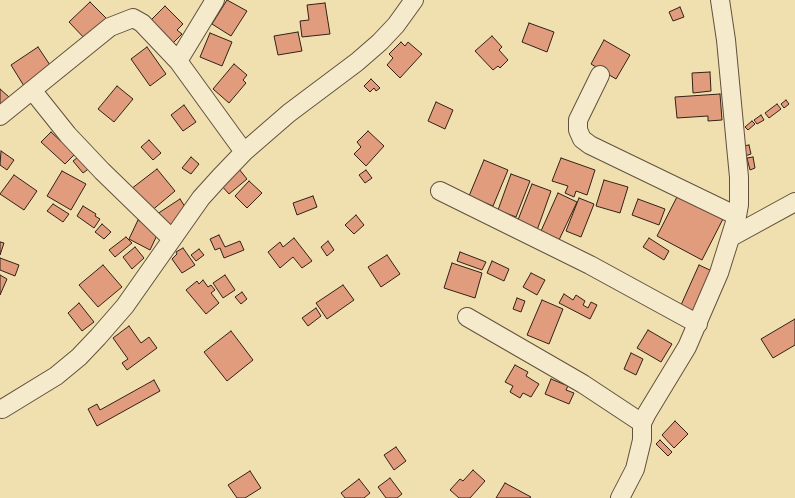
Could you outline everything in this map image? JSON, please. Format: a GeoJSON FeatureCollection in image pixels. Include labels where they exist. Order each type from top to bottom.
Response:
{"type":"FeatureCollection","features":[{"type":"Feature","properties":{"kind":"street"},"geometry":{"type":"LineString","coordinates":[[178,61],[215,0]]}},
{"type":"Feature","properties":{"kind":"street"},"geometry":{"type":"LineString","coordinates":[[2,409],[56,376],[84,352],[125,306],[201,198],[244,152],[289,113],[357,62],[380,42],[396,25],[414,0]]}},
{"type":"Feature","properties":{"kind":"street"},"geometry":{"type":"LineString","coordinates":[[620,498],[636,469],[642,440],[642,423],[687,348],[698,324],[731,237],[737,216],[739,205],[739,177],[726,40],[720,0]]}},
{"type":"Feature","properties":{"kind":"street"},"geometry":{"type":"LineString","coordinates":[[0,116],[110,27],[133,18],[142,23],[178,61],[244,152]]}},
{"type":"Feature","properties":{"kind":"street"},"geometry":{"type":"LineString","coordinates":[[600,75],[578,120],[578,130],[582,139],[590,145],[737,216]]}},
{"type":"Feature","properties":{"kind":"street"},"geometry":{"type":"LineString","coordinates":[[32,90],[68,135],[102,171],[172,239]]}},
{"type":"Feature","properties":{"kind":"street"},"geometry":{"type":"LineString","coordinates":[[440,191],[590,265],[698,324]]}},
{"type":"Feature","properties":{"kind":"street"},"geometry":{"type":"LineString","coordinates":[[731,237],[795,202]]}},
{"type":"Feature","properties":{"kind":"street"},"geometry":{"type":"LineString","coordinates":[[466,317],[583,384],[642,423]]}},
{"type":"Feature","properties":{"kind":"building"},"geometry":{"type":"Polygon","coordinates":[[[227,0],[247,11],[231,36],[212,24],[227,0]]]}},
{"type":"Feature","properties":{"kind":"building"},"geometry":{"type":"Polygon","coordinates":[[[90,2],[108,20],[87,41],[69,22],[90,2]]]}},
{"type":"Feature","properties":{"kind":"building"},"geometry":{"type":"Polygon","coordinates":[[[325,3],[330,34],[302,37],[300,21],[309,20],[307,5],[325,3]]]}},
{"type":"Feature","properties":{"kind":"building"},"geometry":{"type":"Polygon","coordinates":[[[165,6],[183,24],[177,30],[182,34],[171,45],[149,22],[165,6]]]}},
{"type":"Feature","properties":{"kind":"building"},"geometry":{"type":"Polygon","coordinates":[[[680,7],[684,17],[673,21],[669,12],[680,7]]]}},
{"type":"Feature","properties":{"kind":"building"},"geometry":{"type":"Polygon","coordinates":[[[529,23],[554,32],[547,52],[522,42],[529,23]]]}},
{"type":"Feature","properties":{"kind":"building"},"geometry":{"type":"Polygon","coordinates":[[[298,32],[302,51],[278,55],[274,36],[298,32]]]}},
{"type":"Feature","properties":{"kind":"building"},"geometry":{"type":"Polygon","coordinates":[[[210,33],[232,42],[222,66],[200,57],[210,33]]]}},
{"type":"Feature","properties":{"kind":"building"},"geometry":{"type":"Polygon","coordinates":[[[492,36],[502,47],[499,50],[508,60],[500,68],[498,66],[493,70],[475,51],[492,36]]]}},
{"type":"Feature","properties":{"kind":"building"},"geometry":{"type":"Polygon","coordinates":[[[604,40],[630,55],[616,79],[591,64],[604,40]]]}},
{"type":"Feature","properties":{"kind":"building"},"geometry":{"type":"Polygon","coordinates":[[[401,42],[405,46],[408,42],[422,54],[400,78],[387,65],[393,58],[389,54],[401,42]]]}},
{"type":"Feature","properties":{"kind":"building"},"geometry":{"type":"Polygon","coordinates":[[[38,47],[52,68],[24,86],[11,65],[38,47]]]}},
{"type":"Feature","properties":{"kind":"building"},"geometry":{"type":"Polygon","coordinates":[[[147,47],[166,74],[150,86],[131,59],[147,47]]]}},
{"type":"Feature","properties":{"kind":"building"},"geometry":{"type":"Polygon","coordinates":[[[234,64],[247,75],[243,80],[246,83],[229,103],[213,89],[234,64]]]}},
{"type":"Feature","properties":{"kind":"building"},"geometry":{"type":"Polygon","coordinates":[[[710,72],[711,91],[693,93],[692,73],[710,72]]]}},
{"type":"Feature","properties":{"kind":"building"},"geometry":{"type":"Polygon","coordinates":[[[371,79],[380,88],[376,91],[374,88],[370,92],[364,86],[371,79]]]}},
{"type":"Feature","properties":{"kind":"building"},"geometry":{"type":"Polygon","coordinates":[[[117,86],[133,99],[114,122],[98,109],[117,86]]]}},
{"type":"Feature","properties":{"kind":"building"},"geometry":{"type":"Polygon","coordinates":[[[0,89],[9,97],[0,108],[0,89]]]}},
{"type":"Feature","properties":{"kind":"building"},"geometry":{"type":"Polygon","coordinates":[[[720,94],[722,120],[708,121],[708,116],[677,118],[675,97],[720,94]]]}},
{"type":"Feature","properties":{"kind":"building"},"geometry":{"type":"Polygon","coordinates":[[[786,100],[789,104],[784,108],[781,104],[786,100]]]}},
{"type":"Feature","properties":{"kind":"building"},"geometry":{"type":"Polygon","coordinates":[[[436,102],[453,110],[445,129],[428,121],[436,102]]]}},
{"type":"Feature","properties":{"kind":"building"},"geometry":{"type":"Polygon","coordinates":[[[777,104],[781,109],[769,118],[765,113],[777,104]]]}},
{"type":"Feature","properties":{"kind":"building"},"geometry":{"type":"Polygon","coordinates":[[[184,105],[196,122],[183,131],[171,115],[184,105]]]}},
{"type":"Feature","properties":{"kind":"building"},"geometry":{"type":"Polygon","coordinates":[[[761,115],[764,120],[757,124],[754,120],[761,115]]]}},
{"type":"Feature","properties":{"kind":"building"},"geometry":{"type":"Polygon","coordinates":[[[752,121],[755,124],[748,130],[745,127],[752,121]]]}},
{"type":"Feature","properties":{"kind":"building"},"geometry":{"type":"Polygon","coordinates":[[[368,131],[384,146],[366,166],[354,154],[361,147],[357,142],[368,131]]]}},
{"type":"Feature","properties":{"kind":"building"},"geometry":{"type":"Polygon","coordinates":[[[51,132],[75,154],[65,164],[41,142],[51,132]]]}},
{"type":"Feature","properties":{"kind":"building"},"geometry":{"type":"Polygon","coordinates":[[[149,140],[161,153],[153,160],[141,147],[149,140]]]}},
{"type":"Feature","properties":{"kind":"building"},"geometry":{"type":"Polygon","coordinates":[[[749,145],[751,154],[745,156],[743,146],[749,145]]]}},
{"type":"Feature","properties":{"kind":"building"},"geometry":{"type":"Polygon","coordinates":[[[1,151],[14,160],[7,170],[0,165],[1,151]]]}},
{"type":"Feature","properties":{"kind":"building"},"geometry":{"type":"Polygon","coordinates":[[[81,155],[91,167],[83,173],[73,161],[81,155]]]}},
{"type":"Feature","properties":{"kind":"building"},"geometry":{"type":"Polygon","coordinates":[[[191,157],[199,164],[191,174],[182,168],[191,157]]]}},
{"type":"Feature","properties":{"kind":"building"},"geometry":{"type":"Polygon","coordinates":[[[753,157],[755,168],[750,170],[747,158],[753,157]]]}},
{"type":"Feature","properties":{"kind":"building"},"geometry":{"type":"Polygon","coordinates":[[[561,158],[595,170],[587,195],[576,191],[574,197],[565,193],[568,186],[552,181],[561,158]]]}},
{"type":"Feature","properties":{"kind":"building"},"geometry":{"type":"Polygon","coordinates":[[[484,160],[508,170],[493,206],[469,196],[484,160]]]}},
{"type":"Feature","properties":{"kind":"building"},"geometry":{"type":"Polygon","coordinates":[[[157,169],[175,191],[150,212],[131,189],[157,169]]]}},
{"type":"Feature","properties":{"kind":"building"},"geometry":{"type":"Polygon","coordinates":[[[239,169],[247,179],[229,194],[221,185],[239,169]]]}},
{"type":"Feature","properties":{"kind":"building"},"geometry":{"type":"Polygon","coordinates":[[[366,170],[372,178],[365,183],[359,175],[366,170]]]}},
{"type":"Feature","properties":{"kind":"building"},"geometry":{"type":"Polygon","coordinates":[[[62,171],[86,184],[71,210],[47,196],[62,171]]]}},
{"type":"Feature","properties":{"kind":"building"},"geometry":{"type":"Polygon","coordinates":[[[511,174],[530,181],[516,217],[498,210],[511,174]]]}},
{"type":"Feature","properties":{"kind":"building"},"geometry":{"type":"Polygon","coordinates":[[[14,175],[37,191],[24,210],[0,194],[14,175]]]}},
{"type":"Feature","properties":{"kind":"building"},"geometry":{"type":"Polygon","coordinates":[[[604,180],[628,187],[620,213],[596,206],[604,180]]]}},
{"type":"Feature","properties":{"kind":"building"},"geometry":{"type":"Polygon","coordinates":[[[249,181],[262,193],[247,208],[235,196],[249,181]]]}},
{"type":"Feature","properties":{"kind":"building"},"geometry":{"type":"Polygon","coordinates":[[[532,184],[551,191],[536,233],[516,225],[532,184]]]}},
{"type":"Feature","properties":{"kind":"building"},"geometry":{"type":"Polygon","coordinates":[[[558,193],[577,202],[559,240],[541,231],[558,193]]]}},
{"type":"Feature","properties":{"kind":"building"},"geometry":{"type":"Polygon","coordinates":[[[679,193],[724,217],[702,260],[657,236],[679,193]]]}},
{"type":"Feature","properties":{"kind":"building"},"geometry":{"type":"Polygon","coordinates":[[[313,196],[317,207],[297,215],[293,203],[313,196]]]}},
{"type":"Feature","properties":{"kind":"building"},"geometry":{"type":"Polygon","coordinates":[[[579,198],[594,204],[581,237],[566,231],[579,198]]]}},
{"type":"Feature","properties":{"kind":"building"},"geometry":{"type":"Polygon","coordinates":[[[180,199],[189,213],[167,228],[157,214],[180,199]]]}},
{"type":"Feature","properties":{"kind":"building"},"geometry":{"type":"Polygon","coordinates":[[[638,199],[665,209],[659,225],[632,215],[638,199]]]}},
{"type":"Feature","properties":{"kind":"building"},"geometry":{"type":"Polygon","coordinates":[[[53,204],[69,214],[63,222],[47,211],[53,204]]]}},
{"type":"Feature","properties":{"kind":"building"},"geometry":{"type":"Polygon","coordinates":[[[83,206],[96,214],[95,216],[100,219],[94,228],[77,216],[83,206]]]}},
{"type":"Feature","properties":{"kind":"building"},"geometry":{"type":"Polygon","coordinates":[[[356,215],[364,225],[354,234],[345,225],[356,215]]]}},
{"type":"Feature","properties":{"kind":"building"},"geometry":{"type":"Polygon","coordinates":[[[138,220],[159,231],[150,250],[129,239],[138,220]]]}},
{"type":"Feature","properties":{"kind":"building"},"geometry":{"type":"Polygon","coordinates":[[[102,224],[111,232],[104,239],[95,232],[102,224]]]}},
{"type":"Feature","properties":{"kind":"building"},"geometry":{"type":"Polygon","coordinates":[[[219,235],[225,247],[240,241],[244,250],[224,258],[220,248],[215,250],[210,239],[219,235]]]}},
{"type":"Feature","properties":{"kind":"building"},"geometry":{"type":"Polygon","coordinates":[[[126,237],[132,243],[115,257],[109,250],[126,237]]]}},
{"type":"Feature","properties":{"kind":"building"},"geometry":{"type":"Polygon","coordinates":[[[294,238],[312,261],[302,268],[293,257],[280,268],[268,252],[280,242],[283,247],[294,238]]]}},
{"type":"Feature","properties":{"kind":"building"},"geometry":{"type":"Polygon","coordinates":[[[649,238],[669,251],[664,260],[643,247],[649,238]]]}},
{"type":"Feature","properties":{"kind":"building"},"geometry":{"type":"Polygon","coordinates":[[[328,241],[334,250],[327,256],[321,247],[328,241]]]}},
{"type":"Feature","properties":{"kind":"building"},"geometry":{"type":"Polygon","coordinates":[[[0,242],[4,243],[0,255],[0,242]]]}},
{"type":"Feature","properties":{"kind":"building"},"geometry":{"type":"Polygon","coordinates":[[[135,247],[144,258],[132,269],[123,257],[135,247]]]}},
{"type":"Feature","properties":{"kind":"building"},"geometry":{"type":"Polygon","coordinates":[[[183,248],[195,265],[182,273],[172,259],[177,254],[176,252],[183,248]]]}},
{"type":"Feature","properties":{"kind":"building"},"geometry":{"type":"Polygon","coordinates":[[[199,249],[204,255],[196,261],[191,255],[199,249]]]}},
{"type":"Feature","properties":{"kind":"building"},"geometry":{"type":"Polygon","coordinates":[[[460,252],[486,262],[482,270],[457,261],[460,252]]]}},
{"type":"Feature","properties":{"kind":"building"},"geometry":{"type":"Polygon","coordinates":[[[387,255],[400,274],[381,287],[368,267],[387,255]]]}},
{"type":"Feature","properties":{"kind":"building"},"geometry":{"type":"Polygon","coordinates":[[[0,258],[19,265],[15,276],[0,270],[0,258]]]}},
{"type":"Feature","properties":{"kind":"building"},"geometry":{"type":"Polygon","coordinates":[[[492,261],[509,269],[504,281],[487,273],[492,261]]]}},
{"type":"Feature","properties":{"kind":"building"},"geometry":{"type":"Polygon","coordinates":[[[452,263],[482,273],[475,298],[444,288],[452,263]]]}},
{"type":"Feature","properties":{"kind":"building"},"geometry":{"type":"Polygon","coordinates":[[[103,265],[122,287],[98,307],[79,285],[103,265]]]}},
{"type":"Feature","properties":{"kind":"building"},"geometry":{"type":"Polygon","coordinates":[[[699,265],[712,271],[693,311],[681,305],[699,265]]]}},
{"type":"Feature","properties":{"kind":"building"},"geometry":{"type":"Polygon","coordinates":[[[531,273],[545,280],[537,295],[523,287],[531,273]]]}},
{"type":"Feature","properties":{"kind":"building"},"geometry":{"type":"Polygon","coordinates":[[[0,275],[7,279],[0,295],[0,275]]]}},
{"type":"Feature","properties":{"kind":"building"},"geometry":{"type":"Polygon","coordinates":[[[225,275],[235,290],[223,298],[213,283],[225,275]]]}},
{"type":"Feature","properties":{"kind":"building"},"geometry":{"type":"Polygon","coordinates":[[[203,280],[208,287],[211,285],[215,290],[211,293],[219,303],[206,314],[186,290],[197,281],[199,284],[203,280]]]}},
{"type":"Feature","properties":{"kind":"building"},"geometry":{"type":"Polygon","coordinates":[[[343,285],[354,300],[327,319],[316,303],[343,285]]]}},
{"type":"Feature","properties":{"kind":"building"},"geometry":{"type":"Polygon","coordinates":[[[242,292],[247,299],[241,304],[235,297],[242,292]]]}},
{"type":"Feature","properties":{"kind":"building"},"geometry":{"type":"Polygon","coordinates":[[[564,294],[573,300],[576,295],[585,301],[583,305],[588,308],[591,302],[597,305],[590,319],[559,303],[564,294]]]}},
{"type":"Feature","properties":{"kind":"building"},"geometry":{"type":"Polygon","coordinates":[[[517,298],[525,301],[521,312],[513,309],[517,298]]]}},
{"type":"Feature","properties":{"kind":"building"},"geometry":{"type":"Polygon","coordinates":[[[542,300],[563,309],[549,344],[527,335],[542,300]]]}},
{"type":"Feature","properties":{"kind":"building"},"geometry":{"type":"Polygon","coordinates":[[[79,303],[94,322],[82,331],[68,313],[79,303]]]}},
{"type":"Feature","properties":{"kind":"building"},"geometry":{"type":"Polygon","coordinates":[[[316,308],[321,316],[308,326],[302,318],[316,308]]]}},
{"type":"Feature","properties":{"kind":"building"},"geometry":{"type":"Polygon","coordinates":[[[795,319],[795,345],[773,358],[761,339],[795,319]]]}},
{"type":"Feature","properties":{"kind":"building"},"geometry":{"type":"Polygon","coordinates":[[[129,326],[141,343],[149,337],[157,348],[127,370],[122,363],[128,359],[113,338],[129,326]]]}},
{"type":"Feature","properties":{"kind":"building"},"geometry":{"type":"Polygon","coordinates":[[[648,330],[672,344],[661,362],[637,348],[648,330]]]}},
{"type":"Feature","properties":{"kind":"building"},"geometry":{"type":"Polygon","coordinates":[[[231,331],[253,360],[227,381],[204,352],[231,331]]]}},
{"type":"Feature","properties":{"kind":"building"},"geometry":{"type":"Polygon","coordinates":[[[631,353],[643,359],[636,375],[624,369],[631,353]]]}},
{"type":"Feature","properties":{"kind":"building"},"geometry":{"type":"Polygon","coordinates":[[[515,365],[528,372],[526,376],[539,384],[531,397],[523,393],[520,398],[510,392],[513,386],[505,382],[515,365]]]}},
{"type":"Feature","properties":{"kind":"building"},"geometry":{"type":"Polygon","coordinates":[[[551,379],[568,386],[566,390],[574,393],[569,404],[545,394],[551,379]]]}},
{"type":"Feature","properties":{"kind":"building"},"geometry":{"type":"Polygon","coordinates":[[[154,380],[160,391],[97,426],[88,409],[97,404],[100,410],[154,380]]]}},
{"type":"Feature","properties":{"kind":"building"},"geometry":{"type":"Polygon","coordinates":[[[675,421],[688,434],[674,448],[662,435],[675,421]]]}},
{"type":"Feature","properties":{"kind":"building"},"geometry":{"type":"Polygon","coordinates":[[[660,440],[672,452],[668,456],[656,444],[660,440]]]}},
{"type":"Feature","properties":{"kind":"building"},"geometry":{"type":"Polygon","coordinates":[[[396,447],[406,461],[394,470],[384,455],[396,447]]]}},
{"type":"Feature","properties":{"kind":"building"},"geometry":{"type":"Polygon","coordinates":[[[473,470],[485,481],[470,498],[459,498],[450,490],[460,479],[463,481],[473,470]]]}},
{"type":"Feature","properties":{"kind":"building"},"geometry":{"type":"Polygon","coordinates":[[[250,471],[261,488],[245,498],[237,498],[228,485],[250,471]]]}},
{"type":"Feature","properties":{"kind":"building"},"geometry":{"type":"Polygon","coordinates":[[[390,478],[402,494],[397,498],[386,498],[378,487],[390,478]]]}},
{"type":"Feature","properties":{"kind":"building"},"geometry":{"type":"Polygon","coordinates":[[[359,479],[370,493],[364,498],[345,498],[341,493],[359,479]]]}},
{"type":"Feature","properties":{"kind":"building"},"geometry":{"type":"Polygon","coordinates":[[[505,483],[531,497],[496,498],[505,483]]]}}]}
